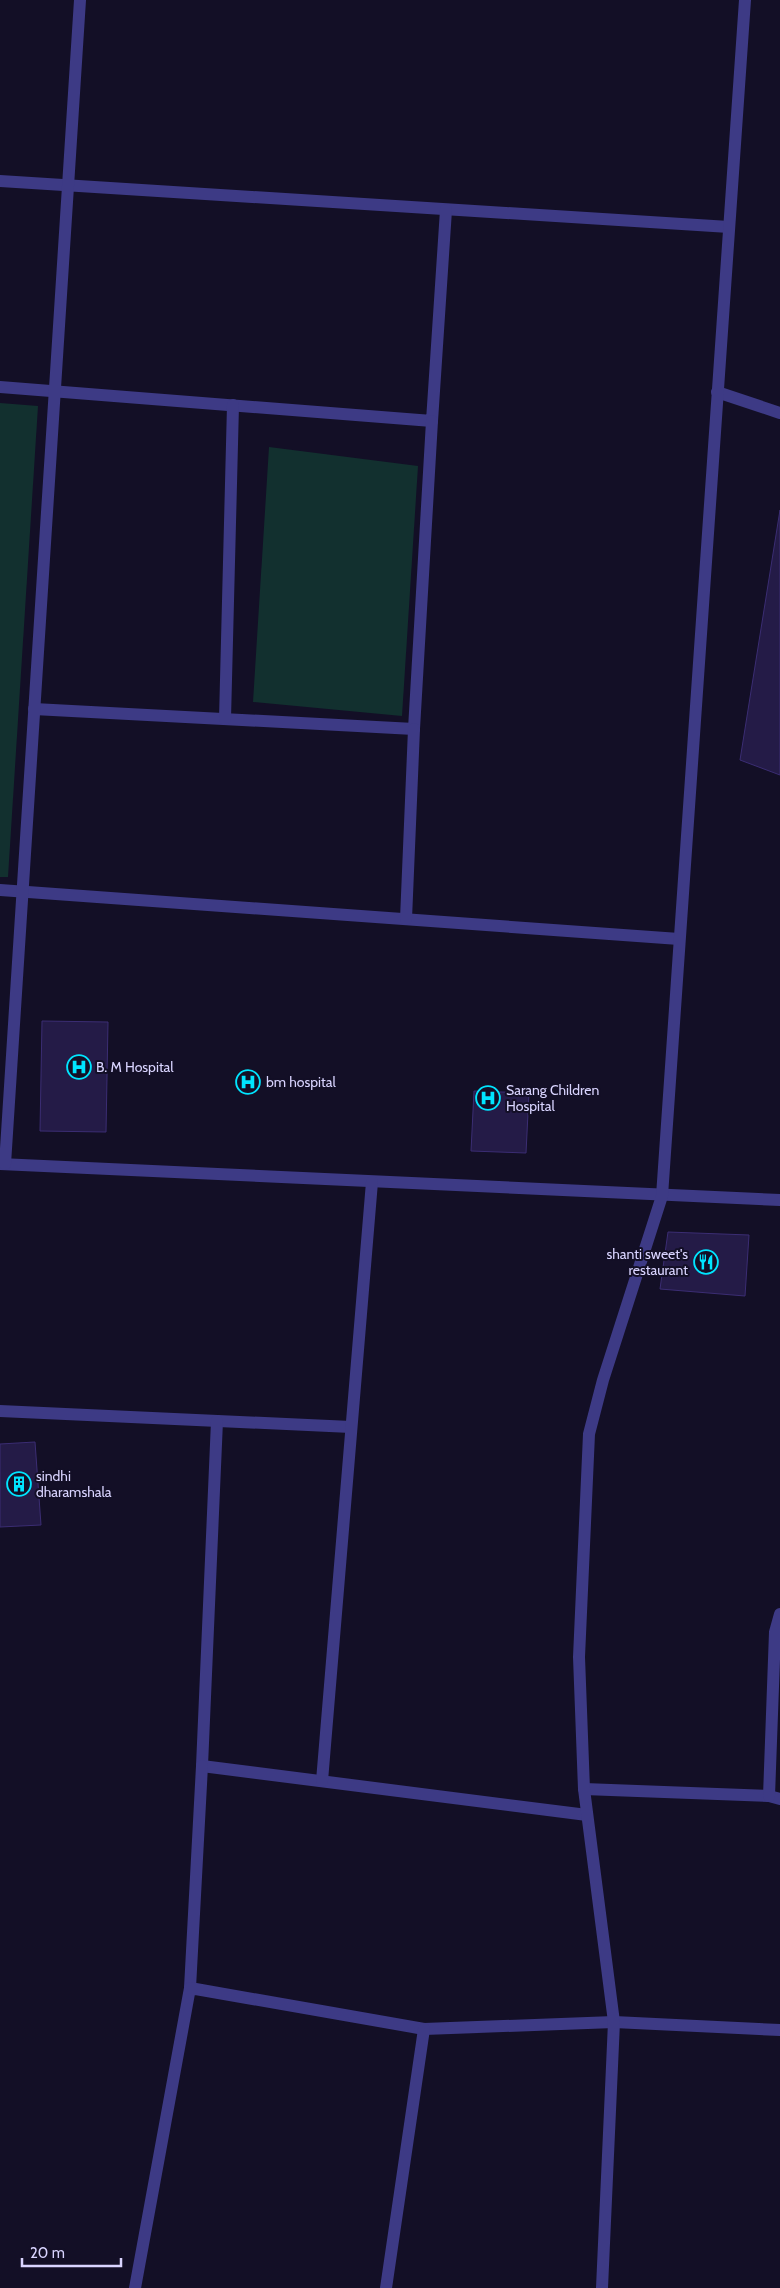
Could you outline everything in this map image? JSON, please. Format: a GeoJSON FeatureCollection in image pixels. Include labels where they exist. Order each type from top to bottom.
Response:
{"type":"FeatureCollection","features":[{"type":"Feature","properties":{"kind":"street"},"geometry":{"type":"LineString","coordinates":[[80,0],[3,1164],[780,1200]]}},
{"type":"Feature","properties":{"kind":"street"},"geometry":{"type":"LineString","coordinates":[[602,2288],[614,2022],[584,1789],[579,1657],[589,1434],[603,1380],[662,1196],[745,0]]}},
{"type":"Feature","properties":{"kind":"street"},"geometry":{"type":"LineString","coordinates":[[0,181],[729,227]]}},
{"type":"Feature","properties":{"kind":"street"},"geometry":{"type":"LineString","coordinates":[[406,919],[414,729],[446,210]]}},
{"type":"Feature","properties":{"kind":"street"},"geometry":{"type":"LineString","coordinates":[[0,387],[432,421]]}},
{"type":"Feature","properties":{"kind":"street"},"geometry":{"type":"LineString","coordinates":[[718,392],[780,413]]}},
{"type":"Feature","properties":{"kind":"street"},"geometry":{"type":"LineString","coordinates":[[225,719],[233,405]]}},
{"type":"Feature","properties":{"kind":"street"},"geometry":{"type":"LineString","coordinates":[[34,709],[414,729]]}},
{"type":"Feature","properties":{"kind":"street"},"geometry":{"type":"LineString","coordinates":[[0,890],[679,939]]}},
{"type":"Feature","properties":{"kind":"street"},"geometry":{"type":"LineString","coordinates":[[322,1781],[372,1182]]}},
{"type":"Feature","properties":{"kind":"street"},"geometry":{"type":"LineString","coordinates":[[0,1410],[351,1427]]}},
{"type":"Feature","properties":{"kind":"street"},"geometry":{"type":"LineString","coordinates":[[135,2288],[190,1988],[217,1421]]}},
{"type":"Feature","properties":{"kind":"street"},"geometry":{"type":"LineString","coordinates":[[584,1789],[774,1797],[775,1632],[780,1614]]}},
{"type":"Feature","properties":{"kind":"street"},"geometry":{"type":"LineString","coordinates":[[202,1766],[587,1815]]}},
{"type":"Feature","properties":{"kind":"street"},"geometry":{"type":"LineString","coordinates":[[190,1988],[424,2029],[614,2022],[780,2030]]}},
{"type":"Feature","properties":{"kind":"street"},"geometry":{"type":"LineString","coordinates":[[386,2288],[424,2029]]}},
{"type":"Feature","properties":{"kind":"green space"},"geometry":{"type":"Polygon","coordinates":[[[0,403],[38,406],[8,877],[0,877],[0,403]]]}},
{"type":"Feature","properties":{"kind":"green space"},"geometry":{"type":"Polygon","coordinates":[[[269,447],[418,466],[402,716],[253,702],[269,447]]]}},
{"type":"Feature","properties":{"kind":"building"},"geometry":{"type":"Polygon","coordinates":[[[780,510],[780,775],[740,760],[780,510]]]}},
{"type":"Feature","properties":{"kind":"building"},"geometry":{"type":"Polygon","coordinates":[[[42,1021],[108,1022],[106,1132],[40,1131],[42,1021]]]}},
{"type":"Feature","properties":{"kind":"building"},"geometry":{"type":"Polygon","coordinates":[[[474,1091],[529,1093],[526,1153],[471,1151],[474,1091]]]}},
{"type":"Feature","properties":{"kind":"building","name":"shanti sweet's restaurant"},"geometry":{"type":"Polygon","coordinates":[[[668,1232],[749,1235],[745,1296],[660,1289],[668,1232]]]}},
{"type":"Feature","properties":{"kind":"building","name":"sindhi dharamshala"},"geometry":{"type":"Polygon","coordinates":[[[35,1442],[41,1525],[0,1527],[0,1444],[35,1442]]]}},
{"type":"Feature","properties":{"kind":"place","name":"B. M Hospital"},"geometry":{"type":"Point","coordinates":[79,1067]}},
{"type":"Feature","properties":{"kind":"place","name":"bm hospital"},"geometry":{"type":"Point","coordinates":[248,1082]}},
{"type":"Feature","properties":{"kind":"place","name":"Sarang Children Hospital"},"geometry":{"type":"Point","coordinates":[488,1098]}},
{"type":"Feature","properties":{"kind":"place","name":"shanti sweet's restaurant"},"geometry":{"type":"Point","coordinates":[706,1262]}},
{"type":"Feature","properties":{"kind":"place","name":"sindhi dharamshala"},"geometry":{"type":"Point","coordinates":[19,1484]}}]}
